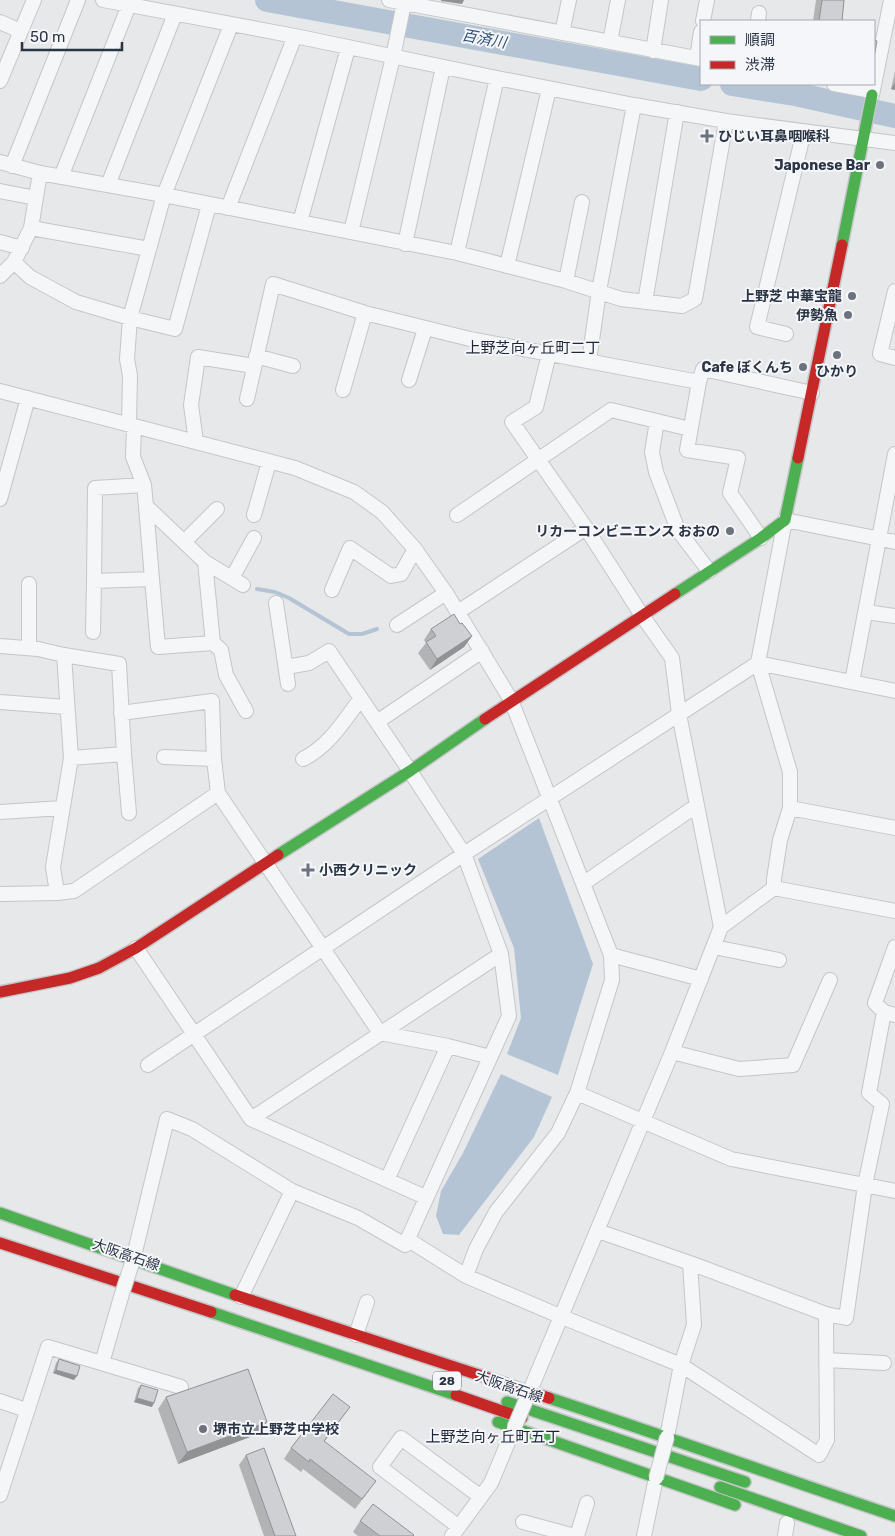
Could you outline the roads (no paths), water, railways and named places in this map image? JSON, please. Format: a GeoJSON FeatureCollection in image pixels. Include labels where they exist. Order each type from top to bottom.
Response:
{"type":"FeatureCollection","features":[{"type":"Feature","properties":{"kind":"main road"},"geometry":{"type":"LineString","coordinates":[[0,992],[70,978],[99,968],[136,948],[410,771],[512,700],[641,614],[761,538],[785,520],[872,93]]}},
{"type":"Feature","properties":{"kind":"main road"},"geometry":{"type":"LineString","coordinates":[[0,1213],[241,1297],[667,1437],[739,1464],[895,1516]]}},
{"type":"Feature","properties":{"kind":"main road","name":"大阪高石線"},"geometry":{"type":"LineString","coordinates":[[0,1243],[178,1300],[627,1455]]}},
{"type":"Feature","properties":{"kind":"main road","name":"大阪高石線"},"geometry":{"type":"LineString","coordinates":[[116,1268],[143,1277]]}},
{"type":"Feature","properties":{"kind":"main road","name":"大阪高石線"},"geometry":{"type":"LineString","coordinates":[[190,1293],[758,1486]]}},
{"type":"Feature","properties":{"kind":"main road"},"geometry":{"type":"LineString","coordinates":[[486,1418],[743,1508]]}},
{"type":"Feature","properties":{"kind":"main road"},"geometry":{"type":"LineString","coordinates":[[646,1461],[674,1471]]}},
{"type":"Feature","properties":{"kind":"main road"},"geometry":{"type":"LineString","coordinates":[[712,1484],[861,1536]]}},
{"type":"Feature","properties":{"kind":"street"},"geometry":{"type":"LineString","coordinates":[[1,74],[34,0]]}},
{"type":"Feature","properties":{"kind":"street"},"geometry":{"type":"LineString","coordinates":[[78,0],[6,164],[40,173],[457,253],[566,281],[622,299],[682,306],[695,299],[726,121]]}},
{"type":"Feature","properties":{"kind":"street"},"geometry":{"type":"LineString","coordinates":[[104,0],[295,36],[348,48],[394,53],[443,68],[634,105],[726,121],[804,131],[864,135],[895,143]]}},
{"type":"Feature","properties":{"kind":"street"},"geometry":{"type":"LineString","coordinates":[[389,0],[403,5],[699,59],[700,46]]}},
{"type":"Feature","properties":{"kind":"street"},"geometry":{"type":"LineString","coordinates":[[562,33],[569,0]]}},
{"type":"Feature","properties":{"kind":"street"},"geometry":{"type":"LineString","coordinates":[[610,42],[618,0]]}},
{"type":"Feature","properties":{"kind":"street"},"geometry":{"type":"LineString","coordinates":[[653,50],[661,0]]}},
{"type":"Feature","properties":{"kind":"street"},"geometry":{"type":"LineString","coordinates":[[703,20],[707,0]]}},
{"type":"Feature","properties":{"kind":"street"},"geometry":{"type":"LineString","coordinates":[[875,78],[891,0]]}},
{"type":"Feature","properties":{"kind":"street"},"geometry":{"type":"LineString","coordinates":[[61,177],[129,5]]}},
{"type":"Feature","properties":{"kind":"street"},"geometry":{"type":"LineString","coordinates":[[351,232],[394,53],[403,5]]}},
{"type":"Feature","properties":{"kind":"street"},"geometry":{"type":"LineString","coordinates":[[108,185],[174,14]]}},
{"type":"Feature","properties":{"kind":"street"},"geometry":{"type":"LineString","coordinates":[[0,22],[20,31]]}},
{"type":"Feature","properties":{"kind":"street"},"geometry":{"type":"LineString","coordinates":[[231,25],[164,196],[130,318],[127,359],[130,376],[133,457],[144,485],[158,647],[213,643],[222,650],[226,675],[246,711]]}},
{"type":"Feature","properties":{"kind":"street"},"geometry":{"type":"LineString","coordinates":[[228,208],[295,36]]}},
{"type":"Feature","properties":{"kind":"street"},"geometry":{"type":"LineString","coordinates":[[300,222],[348,48]]}},
{"type":"Feature","properties":{"kind":"street"},"geometry":{"type":"LineString","coordinates":[[405,244],[443,68]]}},
{"type":"Feature","properties":{"kind":"street"},"geometry":{"type":"LineString","coordinates":[[457,253],[497,78]]}},
{"type":"Feature","properties":{"kind":"street"},"geometry":{"type":"LineString","coordinates":[[838,85],[872,93],[874,85]]}},
{"type":"Feature","properties":{"kind":"street"},"geometry":{"type":"LineString","coordinates":[[507,266],[549,89]]}},
{"type":"Feature","properties":{"kind":"street"},"geometry":{"type":"LineString","coordinates":[[589,361],[599,291],[634,105]]}},
{"type":"Feature","properties":{"kind":"street"},"geometry":{"type":"LineString","coordinates":[[645,302],[677,112]]}},
{"type":"Feature","properties":{"kind":"street"},"geometry":{"type":"LineString","coordinates":[[786,334],[757,327],[804,131]]}},
{"type":"Feature","properties":{"kind":"street"},"geometry":{"type":"LineString","coordinates":[[0,276],[14,262],[31,228],[40,173]]}},
{"type":"Feature","properties":{"kind":"street"},"geometry":{"type":"LineString","coordinates":[[0,191],[36,198]]}},
{"type":"Feature","properties":{"kind":"street"},"geometry":{"type":"LineString","coordinates":[[566,281],[582,202]]}},
{"type":"Feature","properties":{"kind":"street"},"geometry":{"type":"LineString","coordinates":[[14,262],[30,277],[76,302],[175,329],[209,204]]}},
{"type":"Feature","properties":{"kind":"street"},"geometry":{"type":"LineString","coordinates":[[31,228],[149,249]]}},
{"type":"Feature","properties":{"kind":"street"},"geometry":{"type":"LineString","coordinates":[[0,242],[22,248]]}},
{"type":"Feature","properties":{"kind":"street"},"geometry":{"type":"LineString","coordinates":[[247,399],[273,284],[365,313],[425,329],[699,382]]}},
{"type":"Feature","properties":{"kind":"street"},"geometry":{"type":"LineString","coordinates":[[895,291],[880,354],[895,358]]}},
{"type":"Feature","properties":{"kind":"street"},"geometry":{"type":"LineString","coordinates":[[343,390],[365,313]]}},
{"type":"Feature","properties":{"kind":"street"},"geometry":{"type":"LineString","coordinates":[[409,380],[425,329]]}},
{"type":"Feature","properties":{"kind":"street"},"geometry":{"type":"LineString","coordinates":[[481,1497],[401,1438],[380,1467],[456,1532],[481,1497],[491,1483],[644,1121],[721,927],[679,714],[672,658],[641,614],[586,528],[512,422],[536,407],[549,354]]}},
{"type":"Feature","properties":{"kind":"street"},"geometry":{"type":"LineString","coordinates":[[196,442],[191,405],[198,357],[293,366]]}},
{"type":"Feature","properties":{"kind":"street"},"geometry":{"type":"LineString","coordinates":[[761,538],[730,493],[738,458],[687,450],[703,369],[812,394]]}},
{"type":"Feature","properties":{"kind":"street"},"geometry":{"type":"LineString","coordinates":[[0,391],[296,468],[354,492],[382,512],[415,549],[446,593],[512,700],[611,955],[612,980],[577,1093],[558,1133],[496,1212],[476,1249],[466,1276]]}},
{"type":"Feature","properties":{"kind":"street"},"geometry":{"type":"LineString","coordinates":[[0,499],[28,398]]}},
{"type":"Feature","properties":{"kind":"street"},"geometry":{"type":"LineString","coordinates":[[457,515],[611,410],[690,429]]}},
{"type":"Feature","properties":{"kind":"street"},"geometry":{"type":"LineString","coordinates":[[657,421],[652,452],[656,472],[678,530],[709,571]]}},
{"type":"Feature","properties":{"kind":"street"},"geometry":{"type":"LineString","coordinates":[[852,682],[895,454]]}},
{"type":"Feature","properties":{"kind":"street"},"geometry":{"type":"LineString","coordinates":[[254,515],[268,462]]}},
{"type":"Feature","properties":{"kind":"street"},"geometry":{"type":"LineString","coordinates":[[93,632],[95,488],[144,485]]}},
{"type":"Feature","properties":{"kind":"street"},"geometry":{"type":"LineString","coordinates":[[146,506],[205,562],[238,581],[254,538]]}},
{"type":"Feature","properties":{"kind":"street"},"geometry":{"type":"LineString","coordinates":[[184,542],[217,509]]}},
{"type":"Feature","properties":{"kind":"street"},"geometry":{"type":"LineString","coordinates":[[774,888],[780,840],[790,808],[790,772],[758,663],[785,520],[895,542]]}},
{"type":"Feature","properties":{"kind":"street"},"geometry":{"type":"LineString","coordinates":[[458,612],[586,528]]}},
{"type":"Feature","properties":{"kind":"street"},"geometry":{"type":"LineString","coordinates":[[332,590],[350,548],[391,576],[401,574],[415,549]]}},
{"type":"Feature","properties":{"kind":"street"},"geometry":{"type":"LineString","coordinates":[[205,562],[213,643]]}},
{"type":"Feature","properties":{"kind":"street"},"geometry":{"type":"LineString","coordinates":[[94,581],[152,579]]}},
{"type":"Feature","properties":{"kind":"street"},"geometry":{"type":"LineString","coordinates":[[29,584],[29,648]]}},
{"type":"Feature","properties":{"kind":"street"},"geometry":{"type":"LineString","coordinates":[[397,625],[446,593]]}},
{"type":"Feature","properties":{"kind":"street"},"geometry":{"type":"LineString","coordinates":[[276,604],[288,684]]}},
{"type":"Feature","properties":{"kind":"street"},"geometry":{"type":"LineString","coordinates":[[866,612],[895,616]]}},
{"type":"Feature","properties":{"kind":"street"},"geometry":{"type":"LineString","coordinates":[[0,646],[29,648],[119,664],[129,813]]}},
{"type":"Feature","properties":{"kind":"street"},"geometry":{"type":"LineString","coordinates":[[286,667],[309,663],[329,651],[464,854],[500,954],[509,1016],[406,1242]]}},
{"type":"Feature","properties":{"kind":"street"},"geometry":{"type":"LineString","coordinates":[[377,722],[482,651]]}},
{"type":"Feature","properties":{"kind":"street"},"geometry":{"type":"LineString","coordinates":[[58,893],[53,867],[71,758],[66,707],[64,655]]}},
{"type":"Feature","properties":{"kind":"street"},"geometry":{"type":"LineString","coordinates":[[148,1065],[464,854],[758,663],[895,692]]}},
{"type":"Feature","properties":{"kind":"street"},"geometry":{"type":"LineString","coordinates":[[121,713],[212,700],[236,694]]}},
{"type":"Feature","properties":{"kind":"street"},"geometry":{"type":"LineString","coordinates":[[303,759],[314,753],[336,733],[361,698]]}},
{"type":"Feature","properties":{"kind":"street"},"geometry":{"type":"LineString","coordinates":[[212,700],[214,760],[218,793],[380,1033],[448,1046],[490,1057]]}},
{"type":"Feature","properties":{"kind":"street"},"geometry":{"type":"LineString","coordinates":[[0,702],[66,707]]}},
{"type":"Feature","properties":{"kind":"street"},"geometry":{"type":"LineString","coordinates":[[71,758],[124,754]]}},
{"type":"Feature","properties":{"kind":"street"},"geometry":{"type":"LineString","coordinates":[[164,757],[214,760]]}},
{"type":"Feature","properties":{"kind":"street"},"geometry":{"type":"LineString","coordinates":[[0,894],[58,893],[74,890],[218,793]]}},
{"type":"Feature","properties":{"kind":"street"},"geometry":{"type":"LineString","coordinates":[[584,883],[696,806]]}},
{"type":"Feature","properties":{"kind":"street"},"geometry":{"type":"LineString","coordinates":[[0,812],[62,808]]}},
{"type":"Feature","properties":{"kind":"street"},"geometry":{"type":"LineString","coordinates":[[790,808],[895,828]]}},
{"type":"Feature","properties":{"kind":"street"},"geometry":{"type":"LineString","coordinates":[[721,927],[774,888],[895,911]]}},
{"type":"Feature","properties":{"kind":"street"},"geometry":{"type":"LineString","coordinates":[[714,947],[779,960]]}},
{"type":"Feature","properties":{"kind":"street"},"geometry":{"type":"LineString","coordinates":[[598,1231],[826,1314],[846,1318],[865,1185],[882,1104],[869,1093],[890,1014],[875,1003],[895,947]]}},
{"type":"Feature","properties":{"kind":"street"},"geometry":{"type":"LineString","coordinates":[[136,948],[196,1034],[252,1120],[425,1197]]}},
{"type":"Feature","properties":{"kind":"street"},"geometry":{"type":"LineString","coordinates":[[252,1120],[500,954]]}},
{"type":"Feature","properties":{"kind":"street"},"geometry":{"type":"LineString","coordinates":[[611,955],[701,979]]}},
{"type":"Feature","properties":{"kind":"street"},"geometry":{"type":"LineString","coordinates":[[672,1052],[739,1069],[793,1065],[830,980]]}},
{"type":"Feature","properties":{"kind":"street"},"geometry":{"type":"LineString","coordinates":[[387,1180],[448,1046]]}},
{"type":"Feature","properties":{"kind":"street"},"geometry":{"type":"LineString","coordinates":[[577,1093],[731,1159],[895,1191]]}},
{"type":"Feature","properties":{"kind":"street"},"geometry":{"type":"LineString","coordinates":[[102,1363],[133,1260],[167,1120],[192,1129],[292,1191],[358,1218],[406,1242],[466,1276],[681,1365],[819,1454],[827,1440],[826,1314]]}},
{"type":"Feature","properties":{"kind":"street"},"geometry":{"type":"LineString","coordinates":[[241,1297],[292,1191]]}},
{"type":"Feature","properties":{"kind":"street"},"geometry":{"type":"LineString","coordinates":[[644,1536],[667,1437],[681,1365],[694,1325],[690,1263]]}},
{"type":"Feature","properties":{"kind":"street"},"geometry":{"type":"LineString","coordinates":[[356,1335],[367,1302]]}},
{"type":"Feature","properties":{"kind":"street"},"geometry":{"type":"LineString","coordinates":[[0,1495],[4,1470],[48,1347],[181,1387]]}},
{"type":"Feature","properties":{"kind":"street"},"geometry":{"type":"LineString","coordinates":[[826,1360],[884,1363]]}},
{"type":"Feature","properties":{"kind":"street"},"geometry":{"type":"LineString","coordinates":[[0,1401],[26,1410]]}},
{"type":"Feature","properties":{"kind":"street"},"geometry":{"type":"LineString","coordinates":[[523,1522],[576,1536],[587,1503]]}},
{"type":"Feature","properties":{"kind":"water"},"geometry":{"type":"Polygon","coordinates":[[[539,818],[593,964],[558,1075],[507,1054],[521,1018],[514,948],[478,859],[539,818]]]}},
{"type":"Feature","properties":{"kind":"water"},"geometry":{"type":"Polygon","coordinates":[[[501,1074],[552,1097],[534,1137],[459,1235],[443,1234],[436,1216],[441,1191],[463,1153],[501,1074]]]}},
{"type":"Feature","properties":{"kind":"waterway","name":"百済川"},"geometry":{"type":"LineString","coordinates":[[267,0],[700,79]]}},
{"type":"Feature","properties":{"kind":"waterway","name":"百済川"},"geometry":{"type":"LineString","coordinates":[[738,85],[795,94],[895,116]]}},
{"type":"Feature","properties":{"kind":"waterway"},"geometry":{"type":"LineString","coordinates":[[257,589],[275,592],[289,598],[349,634],[362,634],[377,629]]}},
{"type":"Feature","properties":{"kind":"place","name":"ひじい耳鼻咽喉科"},"geometry":{"type":"Point","coordinates":[707,136]}},
{"type":"Feature","properties":{"kind":"place","name":"Japonese Bar"},"geometry":{"type":"Point","coordinates":[880,165]}},
{"type":"Feature","properties":{"kind":"place","name":"上野芝 中華宝龍"},"geometry":{"type":"Point","coordinates":[852,296]}},
{"type":"Feature","properties":{"kind":"place","name":"伊勢魚"},"geometry":{"type":"Point","coordinates":[848,315]}},
{"type":"Feature","properties":{"kind":"place","name":"ひかり"},"geometry":{"type":"Point","coordinates":[837,355]}},
{"type":"Feature","properties":{"kind":"place","name":"Cafe ぼくんち"},"geometry":{"type":"Point","coordinates":[803,367]}},
{"type":"Feature","properties":{"kind":"place","name":"リカーコンビニエンス おおの"},"geometry":{"type":"Point","coordinates":[730,531]}},
{"type":"Feature","properties":{"kind":"place","name":"小西クリニック"},"geometry":{"type":"Point","coordinates":[308,870]}},
{"type":"Feature","properties":{"kind":"place","name":"堺市立上野芝中学校"},"geometry":{"type":"Point","coordinates":[203,1429]}},
{"type":"Feature","properties":{"kind":"district","name":"上野芝向ヶ丘町二丁"},"geometry":{"type":"Point","coordinates":[533,348]}},
{"type":"Feature","properties":{"kind":"district","name":"上野芝向ヶ丘町五丁"},"geometry":{"type":"Point","coordinates":[493,1437]}}]}
